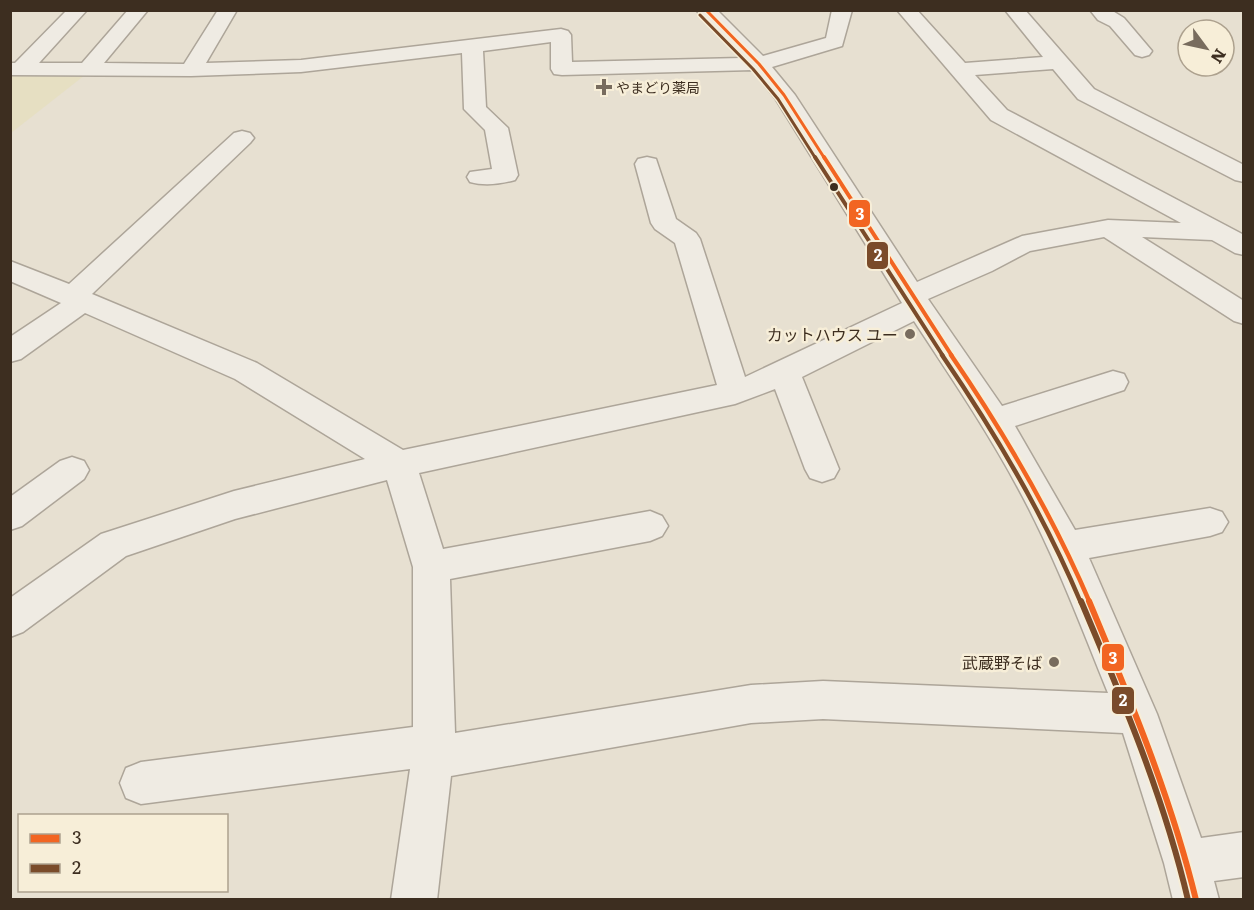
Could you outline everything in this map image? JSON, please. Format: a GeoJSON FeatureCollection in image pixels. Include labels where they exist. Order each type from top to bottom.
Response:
{"type":"FeatureCollection","features":[{"type":"Feature","properties":{"kind":"street"},"geometry":{"type":"LineString","coordinates":[[16,69],[78,10]]}},
{"type":"Feature","properties":{"kind":"street"},"geometry":{"type":"LineString","coordinates":[[88,69],[139,10]]}},
{"type":"Feature","properties":{"kind":"street"},"geometry":{"type":"LineString","coordinates":[[191,70],[228,10]]}},
{"type":"Feature","properties":{"kind":"street"},"geometry":{"type":"LineString","coordinates":[[705,10],[759,64],[784,95],[1032,480],[1066,547],[1137,714],[1191,881],[1244,854]]}},
{"type":"Feature","properties":{"kind":"street"},"geometry":{"type":"LineString","coordinates":[[16,69],[191,70],[301,66],[561,35],[562,69],[759,64],[835,42],[842,10]]}},
{"type":"Feature","properties":{"kind":"street"},"geometry":{"type":"LineString","coordinates":[[906,10],[999,116],[1244,247]]}},
{"type":"Feature","properties":{"kind":"street"},"geometry":{"type":"LineString","coordinates":[[1014,10],[1086,94],[1244,175]]}},
{"type":"Feature","properties":{"kind":"street"},"geometry":{"type":"LineString","coordinates":[[1099,10],[1117,22],[1142,51]]}},
{"type":"Feature","properties":{"kind":"street"},"geometry":{"type":"LineString","coordinates":[[472,45],[475,109],[496,128],[506,175],[479,177]]}},
{"type":"Feature","properties":{"kind":"street"},"geometry":{"type":"LineString","coordinates":[[958,70],[1060,62]]}},
{"type":"Feature","properties":{"kind":"street"},"geometry":{"type":"LineString","coordinates":[[10,352],[78,299],[242,138]]}},
{"type":"Feature","properties":{"kind":"street"},"geometry":{"type":"LineString","coordinates":[[647,164],[664,224],[687,239],[735,393]]}},
{"type":"Feature","properties":{"kind":"street"},"geometry":{"type":"LineString","coordinates":[[10,620],[114,545],[234,505],[399,464],[735,393],[785,374],[1022,244],[1108,228],[1218,232],[1244,226]]}},
{"type":"Feature","properties":{"kind":"street"},"geometry":{"type":"LineString","coordinates":[[1108,228],[1244,314]]}},
{"type":"Feature","properties":{"kind":"street"},"geometry":{"type":"LineString","coordinates":[[10,270],[246,371],[399,464],[431,567],[433,752],[414,900]]}},
{"type":"Feature","properties":{"kind":"street"},"geometry":{"type":"LineString","coordinates":[[785,374],[822,469]]}},
{"type":"Feature","properties":{"kind":"street"},"geometry":{"type":"LineString","coordinates":[[995,420],[1113,381]]}},
{"type":"Feature","properties":{"kind":"street"},"geometry":{"type":"LineString","coordinates":[[10,516],[72,470]]}},
{"type":"Feature","properties":{"kind":"street"},"geometry":{"type":"LineString","coordinates":[[1066,547],[1210,522]]}},
{"type":"Feature","properties":{"kind":"street"},"geometry":{"type":"LineString","coordinates":[[431,567],[650,526]]}},
{"type":"Feature","properties":{"kind":"street"},"geometry":{"type":"LineString","coordinates":[[141,783],[433,752],[751,704],[824,700],[1137,714]]}},
{"type":"Feature","properties":{"kind":"shaded area"},"geometry":{"type":"Polygon","coordinates":[[[11,74],[85,75],[11,133],[11,74]]]}},
{"type":"Feature","properties":{"kind":"transit line","name":"3"},"geometry":{"type":"LineString","coordinates":[[706,10],[759,64],[784,95],[919,307],[995,420],[1031,480],[1066,547],[1137,714],[1187,863],[1196,900]]}},
{"type":"Feature","properties":{"kind":"transit line","name":"2"},"geometry":{"type":"LineString","coordinates":[[700,15],[753,69],[778,99],[913,311],[989,424],[1024,484],[1059,550],[1130,717],[1180,865],[1188,900]]}},
{"type":"Feature","properties":{"kind":"place","name":"やまどり薬局"},"geometry":{"type":"Point","coordinates":[604,87]}},
{"type":"Feature","properties":{"kind":"place","name":"カットハウス ユー"},"geometry":{"type":"Point","coordinates":[910,334]}},
{"type":"Feature","properties":{"kind":"place","name":"武蔵野そば"},"geometry":{"type":"Point","coordinates":[1054,662]}}]}
